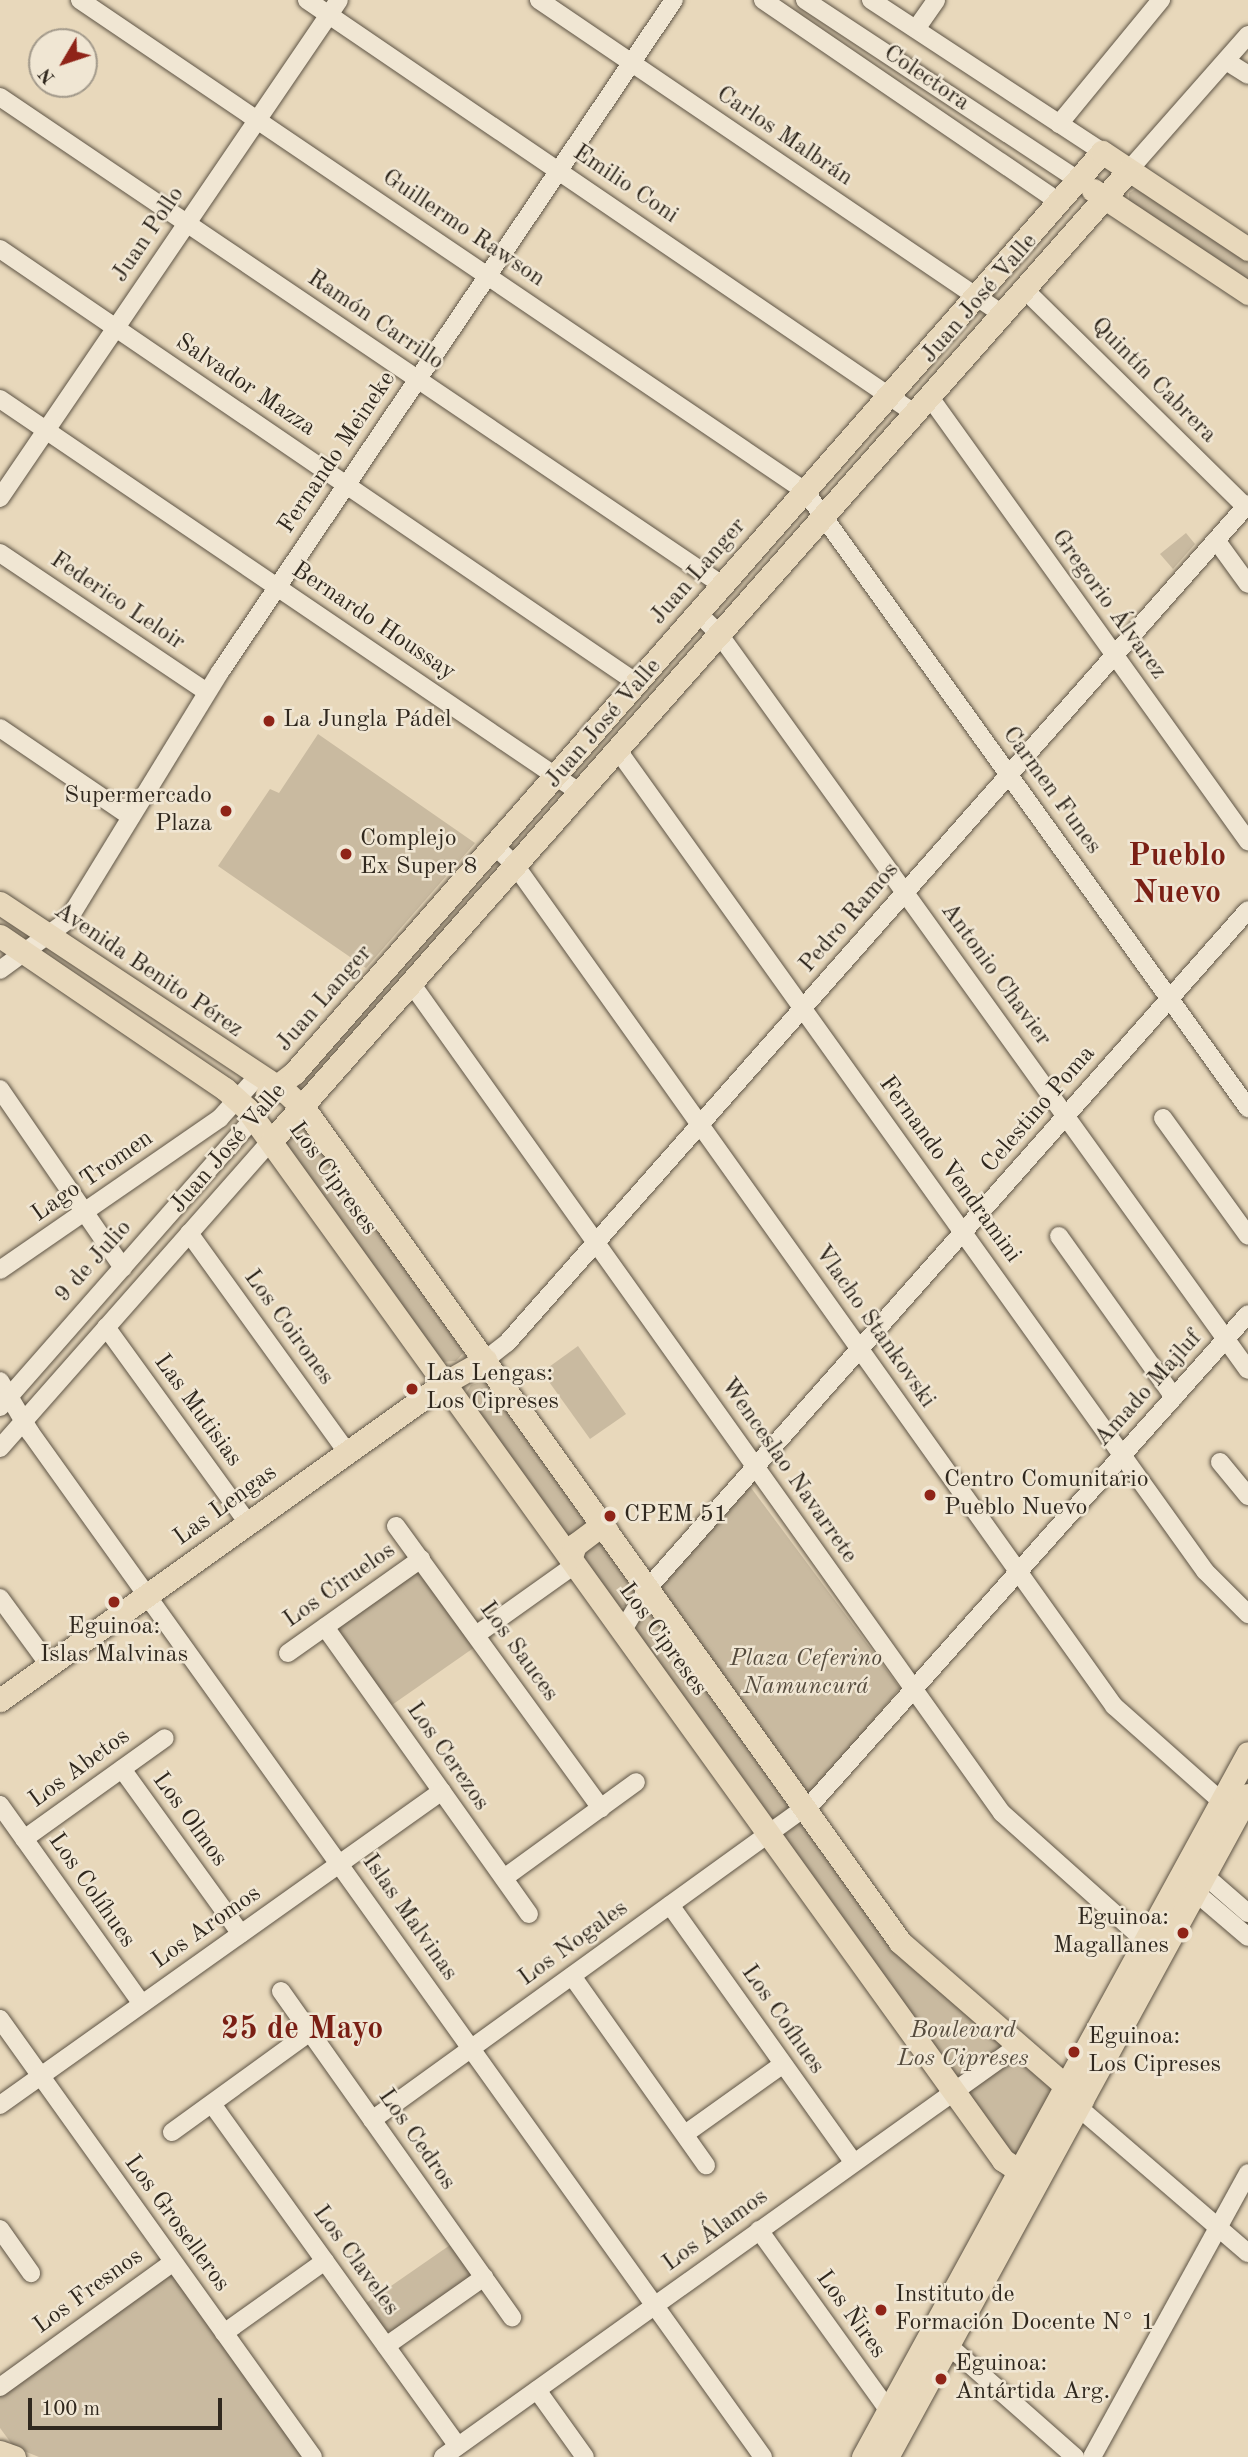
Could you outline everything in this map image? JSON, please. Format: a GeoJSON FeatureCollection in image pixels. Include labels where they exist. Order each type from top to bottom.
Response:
{"type":"FeatureCollection","features":[{"type":"Feature","properties":{"kind":"main road","name":"Juan Langer"},"geometry":{"type":"LineString","coordinates":[[267,1083],[494,845],[722,585],[814,503],[891,394],[1102,152]]}},
{"type":"Feature","properties":{"kind":"main road"},"geometry":{"type":"LineString","coordinates":[[1102,152],[1248,249]]}},
{"type":"Feature","properties":{"kind":"main road","name":"Juan José Valle"},"geometry":{"type":"LineString","coordinates":[[272,1140],[719,634],[814,503],[921,405],[1129,170]]}},
{"type":"Feature","properties":{"kind":"main road"},"geometry":{"type":"LineString","coordinates":[[1078,180],[1248,293]]}},
{"type":"Feature","properties":{"kind":"main road","name":"Avenida Benito Pérez"},"geometry":{"type":"LineString","coordinates":[[0,903],[302,1106]]}},
{"type":"Feature","properties":{"kind":"main road"},"geometry":{"type":"LineString","coordinates":[[0,936],[247,1109]]}},
{"type":"Feature","properties":{"kind":"main road","name":"9 de Julio"},"geometry":{"type":"LineString","coordinates":[[247,1109],[261,1100],[267,1083]]}},
{"type":"Feature","properties":{"kind":"main road","name":"Los Cipreses"},"geometry":{"type":"LineString","coordinates":[[302,1106],[905,1947],[1075,2098]]}},
{"type":"Feature","properties":{"kind":"main road","name":"Los Cipreses"},"geometry":{"type":"LineString","coordinates":[[247,1109],[272,1140],[1003,2160],[1028,2178]]}},
{"type":"Feature","properties":{"kind":"main road","name":"Las Lengas"},"geometry":{"type":"LineString","coordinates":[[0,1700],[446,1382],[485,1360]]}},
{"type":"Feature","properties":{"kind":"main road"},"geometry":{"type":"LineString","coordinates":[[573,1560],[571,1548],[594,1531],[607,1531]]}},
{"type":"Feature","properties":{"kind":"main road"},"geometry":{"type":"LineString","coordinates":[[863,2457],[895,2420],[1075,2098],[1192,1877],[1236,1804],[1248,1753]]}},
{"type":"Feature","properties":{"kind":"main road"},"geometry":{"type":"LineString","coordinates":[[887,2457],[895,2420]]}},
{"type":"Feature","properties":{"kind":"street","name":"Guillermo Rawson"},"geometry":{"type":"LineString","coordinates":[[80,0],[488,276],[814,503]]}},
{"type":"Feature","properties":{"kind":"street","name":"Emilio Coni"},"geometry":{"type":"LineString","coordinates":[[307,0],[891,394],[921,405]]}},
{"type":"Feature","properties":{"kind":"street","name":"Juan Pollo"},"geometry":{"type":"LineString","coordinates":[[0,498],[339,0]]}},
{"type":"Feature","properties":{"kind":"street","name":"Carlos Malbrán"},"geometry":{"type":"LineString","coordinates":[[539,0],[1002,314]]}},
{"type":"Feature","properties":{"kind":"street","name":"Fernando Meineke"},"geometry":{"type":"LineString","coordinates":[[0,971],[68,920],[207,692],[674,0]]}},
{"type":"Feature","properties":{"kind":"street","name":"Colectora"},"geometry":{"type":"LineString","coordinates":[[763,0],[1059,202]]}},
{"type":"Feature","properties":{"kind":"street"},"geometry":{"type":"LineString","coordinates":[[805,0],[1078,180]]}},
{"type":"Feature","properties":{"kind":"street"},"geometry":{"type":"LineString","coordinates":[[871,0],[1102,152]]}},
{"type":"Feature","properties":{"kind":"street"},"geometry":{"type":"LineString","coordinates":[[916,29],[936,0]]}},
{"type":"Feature","properties":{"kind":"street"},"geometry":{"type":"LineString","coordinates":[[1059,124],[1151,3]]}},
{"type":"Feature","properties":{"kind":"street","name":"Juan José Valle"},"geometry":{"type":"LineString","coordinates":[[1129,170],[1248,35]]}},
{"type":"Feature","properties":{"kind":"street"},"geometry":{"type":"LineString","coordinates":[[1226,61],[1248,75]]}},
{"type":"Feature","properties":{"kind":"street","name":"Ramón Carrillo"},"geometry":{"type":"LineString","coordinates":[[0,97],[722,585]]}},
{"type":"Feature","properties":{"kind":"street","name":"Salvador Mazza"},"geometry":{"type":"LineString","coordinates":[[0,249],[637,682]]}},
{"type":"Feature","properties":{"kind":"street","name":"Quintín Cabrera"},"geometry":{"type":"LineString","coordinates":[[1024,289],[1247,507]]}},
{"type":"Feature","properties":{"kind":"street","name":"Bernardo Houssay"},"geometry":{"type":"LineString","coordinates":[[0,399],[579,792]]}},
{"type":"Feature","properties":{"kind":"street","name":"Gregorio Álvarez"},"geometry":{"type":"LineString","coordinates":[[921,405],[1115,655],[1248,841]]}},
{"type":"Feature","properties":{"kind":"street","name":"Carmen Funes"},"geometry":{"type":"LineString","coordinates":[[814,503],[1248,1108]]}},
{"type":"Feature","properties":{"kind":"street","name":"Pedro Ramos"},"geometry":{"type":"LineString","coordinates":[[485,1360],[508,1343],[1247,507]]}},
{"type":"Feature","properties":{"kind":"street"},"geometry":{"type":"LineString","coordinates":[[1216,540],[1248,584]]}},
{"type":"Feature","properties":{"kind":"street","name":"Federico Leloir"},"geometry":{"type":"LineString","coordinates":[[0,553],[207,692]]}},
{"type":"Feature","properties":{"kind":"street","name":"Antonio Chavier"},"geometry":{"type":"LineString","coordinates":[[698,613],[719,634],[1248,1370]]}},
{"type":"Feature","properties":{"kind":"street"},"geometry":{"type":"LineString","coordinates":[[0,728],[131,817]]}},
{"type":"Feature","properties":{"kind":"street","name":"Fernando Vendramini"},"geometry":{"type":"LineString","coordinates":[[617,749],[1210,1577],[1248,1614]]}},
{"type":"Feature","properties":{"kind":"street","name":"Vlacho Stankovski"},"geometry":{"type":"LineString","coordinates":[[494,845],[515,865],[1114,1706],[1236,1804]]}},
{"type":"Feature","properties":{"kind":"street","name":"Celestino Poma"},"geometry":{"type":"LineString","coordinates":[[623,1629],[648,1588],[1248,910]]}},
{"type":"Feature","properties":{"kind":"street","name":"Wenceslao Navarrete"},"geometry":{"type":"LineString","coordinates":[[411,983],[1012,1825],[1153,1948]]}},
{"type":"Feature","properties":{"kind":"street"},"geometry":{"type":"LineString","coordinates":[[0,1089],[124,1268]]}},
{"type":"Feature","properties":{"kind":"street","name":"Lago Tromen"},"geometry":{"type":"LineString","coordinates":[[0,1270],[213,1124],[247,1109]]}},
{"type":"Feature","properties":{"kind":"street","name":"9 de Julio"},"geometry":{"type":"LineString","coordinates":[[10,1403],[124,1268],[231,1148],[247,1109]]}},
{"type":"Feature","properties":{"kind":"street"},"geometry":{"type":"LineString","coordinates":[[1163,1118],[1248,1236]]}},
{"type":"Feature","properties":{"kind":"street"},"geometry":{"type":"LineString","coordinates":[[213,1124],[223,1123],[231,1133],[231,1148]]}},
{"type":"Feature","properties":{"kind":"street","name":"Juan José Valle"},"geometry":{"type":"LineString","coordinates":[[0,1448],[10,1403],[106,1327],[272,1140]]}},
{"type":"Feature","properties":{"kind":"street","name":"Los Coirones"},"geometry":{"type":"LineString","coordinates":[[189,1233],[347,1452]]}},
{"type":"Feature","properties":{"kind":"street"},"geometry":{"type":"LineString","coordinates":[[1059,1236],[1174,1397]]}},
{"type":"Feature","properties":{"kind":"street","name":"Amado Majluf"},"geometry":{"type":"LineString","coordinates":[[805,1808],[1248,1314]]}},
{"type":"Feature","properties":{"kind":"street","name":"Las Mutisias"},"geometry":{"type":"LineString","coordinates":[[106,1327],[248,1522]]}},
{"type":"Feature","properties":{"kind":"street","name":"Islas Malvinas"},"geometry":{"type":"LineString","coordinates":[[10,1403],[763,2457]]}},
{"type":"Feature","properties":{"kind":"street"},"geometry":{"type":"LineString","coordinates":[[1220,1462],[1248,1496]]}},
{"type":"Feature","properties":{"kind":"street","name":"Los Sauces"},"geometry":{"type":"LineString","coordinates":[[396,1526],[601,1808]]}},
{"type":"Feature","properties":{"kind":"street","name":"Los Ciruelos"},"geometry":{"type":"LineString","coordinates":[[288,1653],[421,1559]]}},
{"type":"Feature","properties":{"kind":"street"},"geometry":{"type":"LineString","coordinates":[[476,1635],[573,1560]]}},
{"type":"Feature","properties":{"kind":"street"},"geometry":{"type":"LineString","coordinates":[[0,1598],[49,1665]]}},
{"type":"Feature","properties":{"kind":"street","name":"Los Cerezos"},"geometry":{"type":"LineString","coordinates":[[325,1627],[529,1914]]}},
{"type":"Feature","properties":{"kind":"street","name":"Los Abetos"},"geometry":{"type":"LineString","coordinates":[[24,1839],[165,1738]]}},
{"type":"Feature","properties":{"kind":"street","name":"Los Olmos"},"geometry":{"type":"LineString","coordinates":[[122,1769],[241,1934]]}},
{"type":"Feature","properties":{"kind":"street"},"geometry":{"type":"LineString","coordinates":[[503,1878],[636,1782]]}},
{"type":"Feature","properties":{"kind":"street","name":"Los Aromos"},"geometry":{"type":"LineString","coordinates":[[0,2105],[442,1791]]}},
{"type":"Feature","properties":{"kind":"street","name":"Los Colíhues"},"geometry":{"type":"LineString","coordinates":[[0,1805],[142,2004]]}},
{"type":"Feature","properties":{"kind":"street","name":"Los Nogales"},"geometry":{"type":"LineString","coordinates":[[372,2120],[805,1808]]}},
{"type":"Feature","properties":{"kind":"street"},"geometry":{"type":"LineString","coordinates":[[1192,1877],[1248,1913]]}},
{"type":"Feature","properties":{"kind":"street"},"geometry":{"type":"LineString","coordinates":[[1192,1877],[1248,1937]]}},
{"type":"Feature","properties":{"kind":"street","name":"Los Coíhues"},"geometry":{"type":"LineString","coordinates":[[670,1905],[853,2162]]}},
{"type":"Feature","properties":{"kind":"street"},"geometry":{"type":"LineString","coordinates":[[572,1976],[706,2165]]}},
{"type":"Feature","properties":{"kind":"street","name":"Los Cedros"},"geometry":{"type":"LineString","coordinates":[[281,1991],[512,2317]]}},
{"type":"Feature","properties":{"kind":"street","name":"Los Groselleros"},"geometry":{"type":"LineString","coordinates":[[0,2019],[313,2457]]}},
{"type":"Feature","properties":{"kind":"street"},"geometry":{"type":"LineString","coordinates":[[172,2132],[310,2032]]}},
{"type":"Feature","properties":{"kind":"street","name":"Los Álamos"},"geometry":{"type":"LineString","coordinates":[[450,2452],[1018,2046]]}},
{"type":"Feature","properties":{"kind":"street"},"geometry":{"type":"LineString","coordinates":[[685,2134],[783,2064]]}},
{"type":"Feature","properties":{"kind":"street"},"geometry":{"type":"LineString","coordinates":[[1075,2098],[1248,2253]]}},
{"type":"Feature","properties":{"kind":"street","name":"Los Claveles"},"geometry":{"type":"LineString","coordinates":[[212,2104],[386,2346],[450,2452]]}},
{"type":"Feature","properties":{"kind":"street"},"geometry":{"type":"LineString","coordinates":[[1092,2457],[1248,2173]]}},
{"type":"Feature","properties":{"kind":"street","name":"Los Ñires"},"geometry":{"type":"LineString","coordinates":[[759,2230],[895,2420]]}},
{"type":"Feature","properties":{"kind":"street"},"geometry":{"type":"LineString","coordinates":[[1,2234],[31,2273]]}},
{"type":"Feature","properties":{"kind":"street"},"geometry":{"type":"LineString","coordinates":[[224,2333],[325,2261]]}},
{"type":"Feature","properties":{"kind":"street","name":"Los Fresnos"},"geometry":{"type":"LineString","coordinates":[[0,2387],[173,2262]]}},
{"type":"Feature","properties":{"kind":"street"},"geometry":{"type":"LineString","coordinates":[[386,2346],[484,2277]]}},
{"type":"Feature","properties":{"kind":"street"},"geometry":{"type":"LineString","coordinates":[[940,2338],[1075,2457]]}},
{"type":"Feature","properties":{"kind":"street"},"geometry":{"type":"LineString","coordinates":[[537,2390],[585,2457]]}},
{"type":"Feature","properties":{"kind":"green space"},"geometry":{"type":"Polygon","coordinates":[[[1139,187],[1248,255],[1248,283],[1129,201],[1129,193],[1139,187]]]}},
{"type":"Feature","properties":{"kind":"green space"},"geometry":{"type":"Polygon","coordinates":[[[1186,533],[1195,544],[1173,569],[1160,554],[1186,533]]]}},
{"type":"Feature","properties":{"kind":"green space","name":"Complejo Ex Super 8"},"geometry":{"type":"Polygon","coordinates":[[[318,734],[475,843],[366,968],[218,866],[270,789],[279,793],[318,734]]]}},
{"type":"Feature","properties":{"kind":"green space"},"geometry":{"type":"Polygon","coordinates":[[[300,1120],[466,1350],[456,1361],[441,1362],[285,1146],[284,1136],[300,1120]]]}},
{"type":"Feature","properties":{"kind":"green space"},"geometry":{"type":"Polygon","coordinates":[[[578,1346],[626,1414],[590,1439],[542,1372],[578,1346]]]}},
{"type":"Feature","properties":{"kind":"green space"},"geometry":{"type":"Polygon","coordinates":[[[487,1380],[595,1525],[571,1541],[465,1395],[471,1385],[487,1380]]]}},
{"type":"Feature","properties":{"kind":"green space","name":"Plaza Ceferino Namuncurá"},"geometry":{"type":"Polygon","coordinates":[[[749,1485],[900,1688],[812,1794],[806,1793],[660,1588],[749,1485]]]}},
{"type":"Feature","properties":{"kind":"green space"},"geometry":{"type":"Polygon","coordinates":[[[598,1536],[639,1587],[626,1606],[619,1607],[579,1556],[598,1536]]]}},
{"type":"Feature","properties":{"kind":"green space"},"geometry":{"type":"Polygon","coordinates":[[[417,1571],[475,1647],[389,1707],[337,1629],[417,1571]]]}},
{"type":"Feature","properties":{"kind":"green space"},"geometry":{"type":"Polygon","coordinates":[[[647,1608],[793,1808],[772,1819],[634,1632],[631,1622],[647,1608]]]}},
{"type":"Feature","properties":{"kind":"green space","name":"Boulevard Los Cipreses"},"geometry":{"type":"Polygon","coordinates":[[[799,1822],[1001,2042],[1002,2047],[958,2081],[783,1836],[799,1822]]]}},
{"type":"Feature","properties":{"kind":"green space","name":"Boulevard Los Cipreses"},"geometry":{"type":"Polygon","coordinates":[[[1017,2058],[1053,2085],[1024,2155],[1009,2157],[968,2103],[968,2091],[1017,2058]]]}},
{"type":"Feature","properties":{"kind":"green space"},"geometry":{"type":"Polygon","coordinates":[[[453,2243],[472,2275],[393,2332],[383,2329],[365,2304],[453,2243]]]}},
{"type":"Feature","properties":{"kind":"green space"},"geometry":{"type":"Polygon","coordinates":[[[171,2274],[307,2457],[39,2457],[14,2447],[0,2428],[0,2393],[171,2274]]]}},
{"type":"Feature","properties":{"kind":"place","name":"La Jungla Pádel"},"geometry":{"type":"Point","coordinates":[269,721]}},
{"type":"Feature","properties":{"kind":"place","name":"Supermercado Plaza"},"geometry":{"type":"Point","coordinates":[226,811]}},
{"type":"Feature","properties":{"kind":"place","name":"Complejo Ex Super 8"},"geometry":{"type":"Point","coordinates":[346,854]}},
{"type":"Feature","properties":{"kind":"place","name":"Las Lengas: Los Cipreses"},"geometry":{"type":"Point","coordinates":[412,1389]}},
{"type":"Feature","properties":{"kind":"place","name":"Centro Comunitario Pueblo Nuevo"},"geometry":{"type":"Point","coordinates":[930,1495]}},
{"type":"Feature","properties":{"kind":"place","name":"CPEM 51"},"geometry":{"type":"Point","coordinates":[610,1516]}},
{"type":"Feature","properties":{"kind":"place","name":"Eguinoa: Islas Malvinas"},"geometry":{"type":"Point","coordinates":[114,1602]}},
{"type":"Feature","properties":{"kind":"place","name":"Eguinoa: Magallanes"},"geometry":{"type":"Point","coordinates":[1183,1933]}},
{"type":"Feature","properties":{"kind":"place","name":"Eguinoa: Los Cipreses"},"geometry":{"type":"Point","coordinates":[1074,2052]}},
{"type":"Feature","properties":{"kind":"place","name":"Instituto de Formación Docente N° 1"},"geometry":{"type":"Point","coordinates":[881,2310]}},
{"type":"Feature","properties":{"kind":"place","name":"Eguinoa: Antártida Arg."},"geometry":{"type":"Point","coordinates":[941,2379]}},
{"type":"Feature","properties":{"kind":"district","name":"Pueblo Nuevo"},"geometry":{"type":"Point","coordinates":[1177,876]}},
{"type":"Feature","properties":{"kind":"district","name":"25 de Mayo"},"geometry":{"type":"Point","coordinates":[302,2030]}}]}
